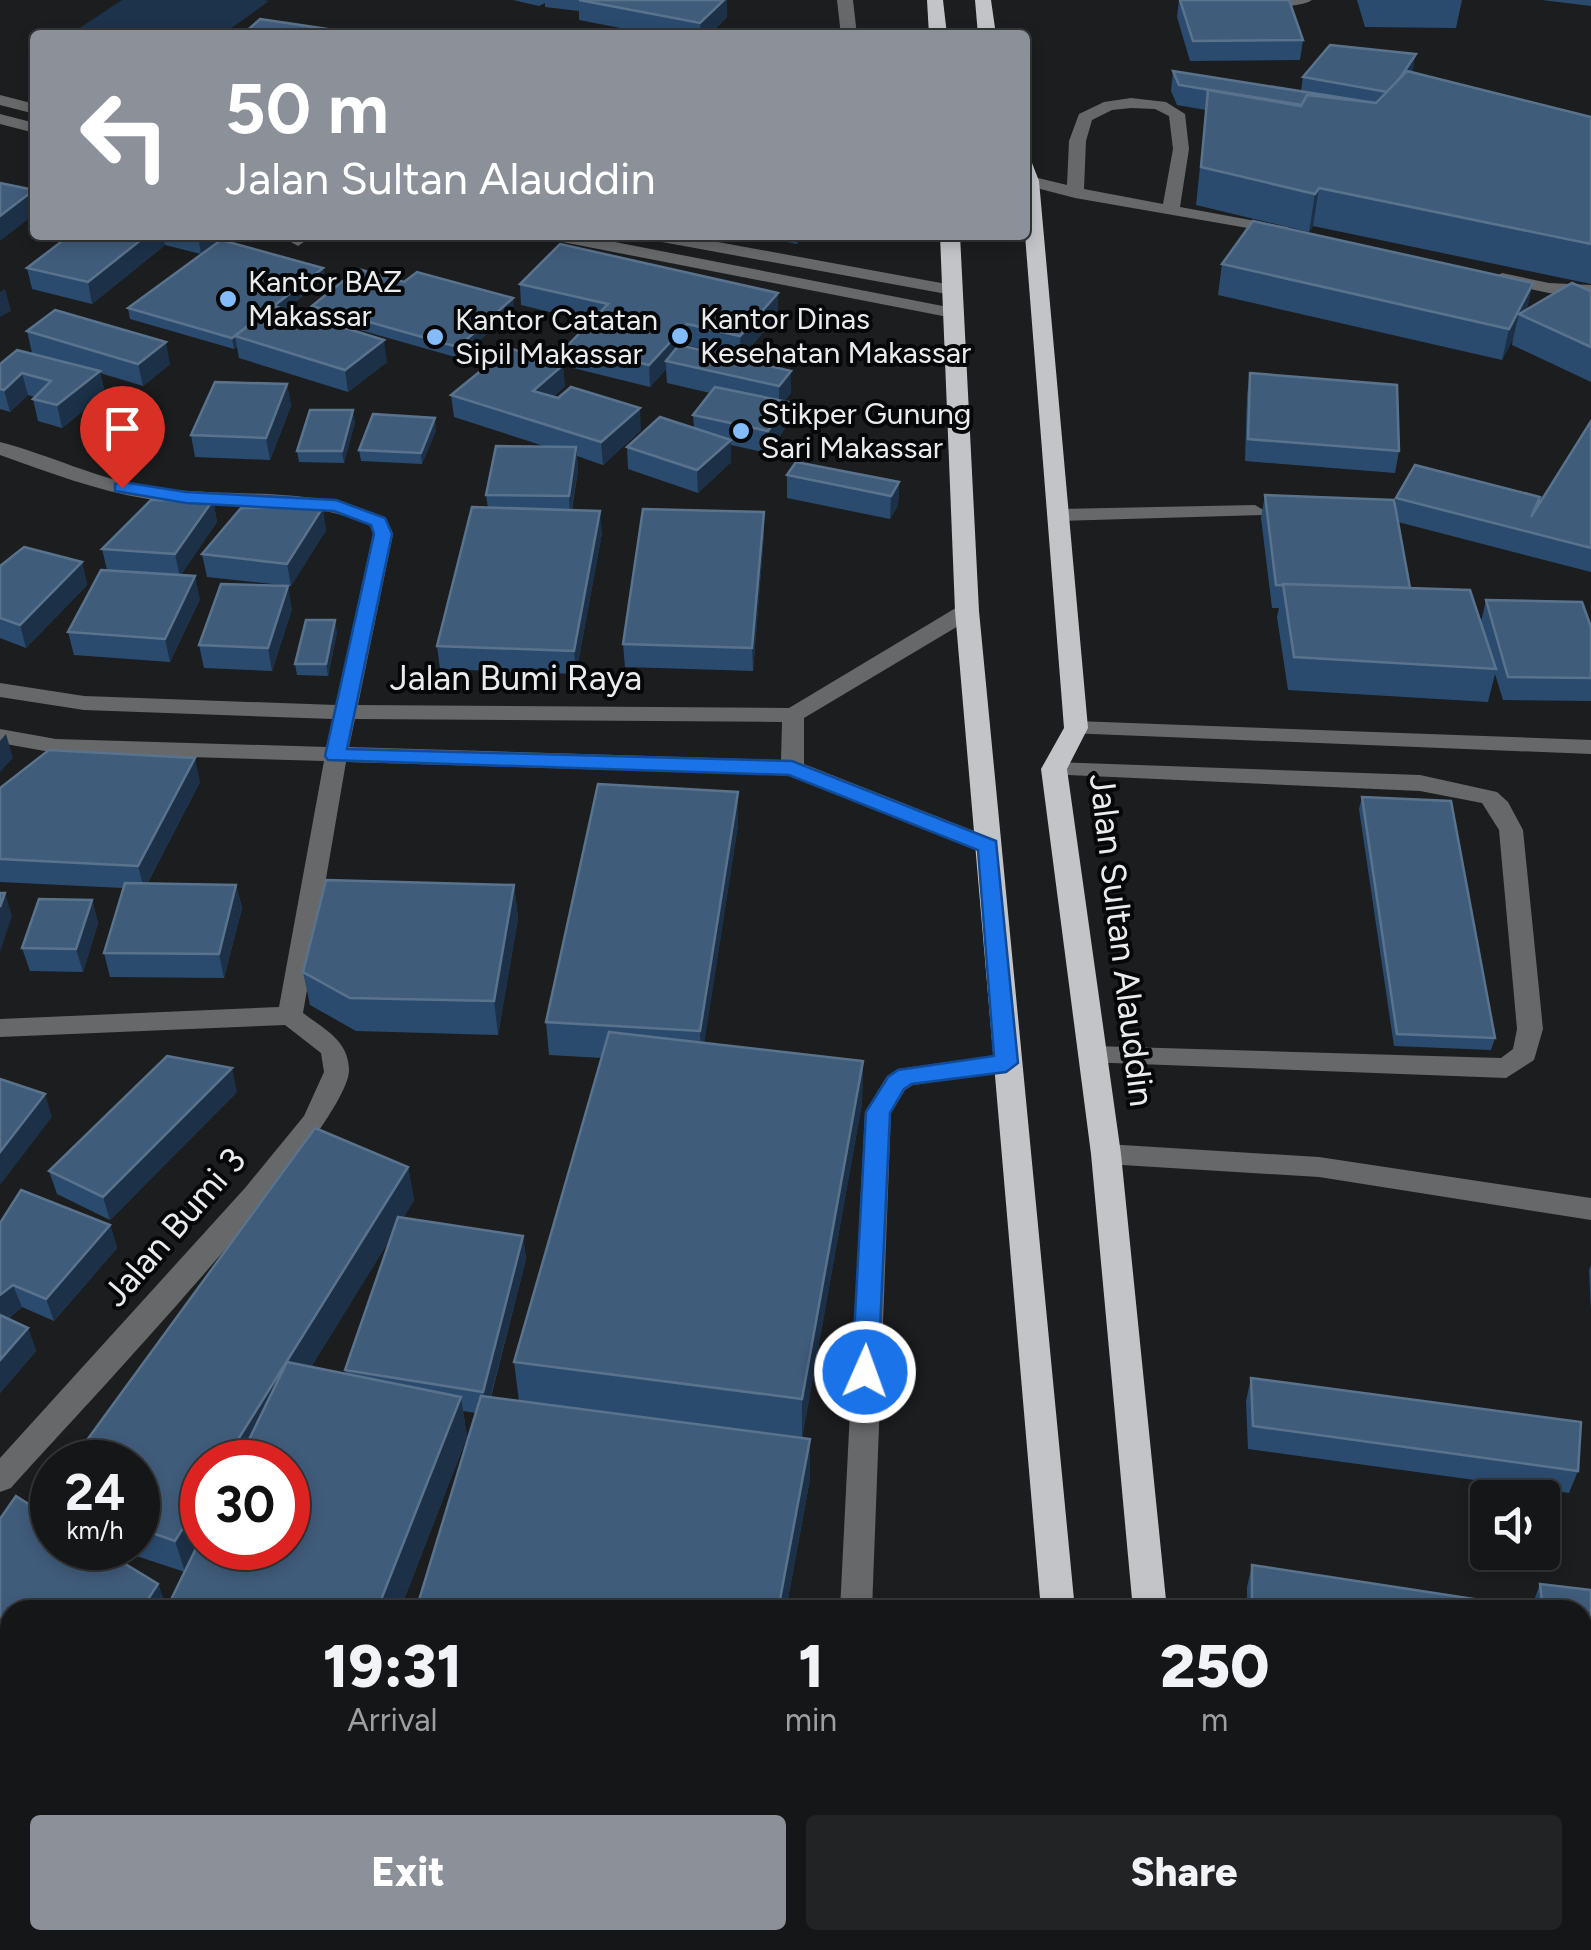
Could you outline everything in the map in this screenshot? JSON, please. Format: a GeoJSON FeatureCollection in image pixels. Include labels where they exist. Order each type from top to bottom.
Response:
{"type":"FeatureCollection","features":[{"type":"Feature","properties":{"kind":"highway"},"geometry":{"type":"LineString","coordinates":[[935,0],[938,30]]}},
{"type":"Feature","properties":{"kind":"highway"},"geometry":{"type":"LineString","coordinates":[[983,0],[986,30]]}},
{"type":"Feature","properties":{"kind":"highway","name":"Jalan Sultan Alauddin"},"geometry":{"type":"LineString","coordinates":[[1030,206],[1076,728],[1054,769],[1106,1154],[1149,1600]]}},
{"type":"Feature","properties":{"kind":"highway"},"geometry":{"type":"LineString","coordinates":[[950,240],[966,611],[1057,1600]]}},
{"type":"Feature","properties":{"kind":"street"},"geometry":{"type":"LineString","coordinates":[[845,0],[848,30]]}},
{"type":"Feature","properties":{"kind":"street"},"geometry":{"type":"LineString","coordinates":[[1260,0],[1304,0]]}},
{"type":"Feature","properties":{"kind":"street"},"geometry":{"type":"LineString","coordinates":[[0,100],[30,108]]}},
{"type":"Feature","properties":{"kind":"street"},"geometry":{"type":"LineString","coordinates":[[1075,193],[1082,120],[1089,109],[1114,104],[1162,105],[1180,120],[1181,141],[1171,207]]}},
{"type":"Feature","properties":{"kind":"street"},"geometry":{"type":"LineString","coordinates":[[0,119],[30,127]]}},
{"type":"Feature","properties":{"kind":"street"},"geometry":{"type":"LineString","coordinates":[[1030,175],[1075,193],[1171,207],[1301,235]]}},
{"type":"Feature","properties":{"kind":"street"},"geometry":{"type":"LineString","coordinates":[[606,240],[953,301]]}},
{"type":"Feature","properties":{"kind":"street"},"geometry":{"type":"LineString","coordinates":[[674,240],[953,301]]}},
{"type":"Feature","properties":{"kind":"street"},"geometry":{"type":"LineString","coordinates":[[1486,274],[1549,288],[1591,290]]}},
{"type":"Feature","properties":{"kind":"street"},"geometry":{"type":"LineString","coordinates":[[0,448],[98,482],[145,492],[336,505],[379,522],[383,534],[336,756],[290,1016],[0,1028]]}},
{"type":"Feature","properties":{"kind":"street"},"geometry":{"type":"LineString","coordinates":[[1059,516],[1255,511]]}},
{"type":"Feature","properties":{"kind":"street"},"geometry":{"type":"LineString","coordinates":[[792,768],[793,715],[966,611]]}},
{"type":"Feature","properties":{"kind":"street","name":"Jalan Bumi Raya"},"geometry":{"type":"LineString","coordinates":[[0,690],[84,703],[346,712],[793,715]]}},
{"type":"Feature","properties":{"kind":"street"},"geometry":{"type":"LineString","coordinates":[[1076,728],[1591,747]]}},
{"type":"Feature","properties":{"kind":"street"},"geometry":{"type":"LineString","coordinates":[[0,736],[56,746],[792,768],[988,846]]}},
{"type":"Feature","properties":{"kind":"street"},"geometry":{"type":"LineString","coordinates":[[1054,769],[1420,783],[1489,797],[1512,830],[1530,1029],[1525,1053],[1506,1068],[1094,1055]]}},
{"type":"Feature","properties":{"kind":"street","name":"Jalan Bumi 3"},"geometry":{"type":"LineString","coordinates":[[0,1480],[255,1194],[328,1098],[337,1072],[333,1048],[290,1016]]}},
{"type":"Feature","properties":{"kind":"street"},"geometry":{"type":"LineString","coordinates":[[856,1600],[874,1133],[878,1112],[896,1083],[906,1076],[1006,1063]]}},
{"type":"Feature","properties":{"kind":"street"},"geometry":{"type":"LineString","coordinates":[[1106,1154],[1319,1167],[1591,1209]]}},
{"type":"Feature","properties":{"kind":"shaded area"},"geometry":{"type":"Polygon","coordinates":[[[122,0],[269,1],[229,30],[77,30],[122,0]]]}},
{"type":"Feature","properties":{"kind":"building"},"geometry":{"type":"Polygon","coordinates":[[[579,0],[724,0],[700,23],[579,0]]]}},
{"type":"Feature","properties":{"kind":"building"},"geometry":{"type":"Polygon","coordinates":[[[1180,0],[1289,0],[1303,40],[1193,41],[1180,0]]]}},
{"type":"Feature","properties":{"kind":"building"},"geometry":{"type":"Polygon","coordinates":[[[260,19],[334,30],[248,30],[260,19]]]}},
{"type":"Feature","properties":{"kind":"building"},"geometry":{"type":"Polygon","coordinates":[[[1330,45],[1416,54],[1387,92],[1303,77],[1330,45]]]}},
{"type":"Feature","properties":{"kind":"building"},"geometry":{"type":"Polygon","coordinates":[[[1173,71],[1375,103],[1307,95],[1302,105],[1179,85],[1173,71]]]}},
{"type":"Feature","properties":{"kind":"building"},"geometry":{"type":"Polygon","coordinates":[[[1407,71],[1591,117],[1591,244],[1319,188],[1315,194],[1201,167],[1208,90],[1301,106],[1307,95],[1376,103],[1407,71]]]}},
{"type":"Feature","properties":{"kind":"building"},"geometry":{"type":"Polygon","coordinates":[[[0,183],[30,189],[30,193],[0,216],[0,183]]]}},
{"type":"Feature","properties":{"kind":"building"},"geometry":{"type":"Polygon","coordinates":[[[1253,221],[1533,283],[1509,329],[1222,264],[1253,221]]]}},
{"type":"Feature","properties":{"kind":"building"},"geometry":{"type":"Polygon","coordinates":[[[63,240],[141,240],[88,282],[27,268],[63,240]]]}},
{"type":"Feature","properties":{"kind":"building","name":"Kantor BAZ Makassar"},"geometry":{"type":"Polygon","coordinates":[[[221,240],[323,268],[232,338],[128,308],[221,240]]]}},
{"type":"Feature","properties":{"kind":"building","name":"Kantor Dinas Kesehatan Makassar"},"geometry":{"type":"Polygon","coordinates":[[[560,244],[778,293],[740,336],[687,324],[649,365],[568,345],[608,304],[520,284],[560,244]]]}},
{"type":"Feature","properties":{"kind":"building","name":"Kantor Catatan Sipil Makassar"},"geometry":{"type":"Polygon","coordinates":[[[358,269],[404,282],[417,272],[513,298],[458,347],[312,306],[358,269]]]}},
{"type":"Feature","properties":{"kind":"building"},"geometry":{"type":"Polygon","coordinates":[[[1572,283],[1591,291],[1591,347],[1519,314],[1572,283]]]}},
{"type":"Feature","properties":{"kind":"building"},"geometry":{"type":"Polygon","coordinates":[[[274,306],[384,340],[345,370],[235,336],[274,306]]]}},
{"type":"Feature","properties":{"kind":"building"},"geometry":{"type":"Polygon","coordinates":[[[55,310],[166,342],[138,364],[27,331],[55,310]]]}},
{"type":"Feature","properties":{"kind":"building"},"geometry":{"type":"Polygon","coordinates":[[[679,345],[791,371],[779,386],[666,361],[679,345]]]}},
{"type":"Feature","properties":{"kind":"building"},"geometry":{"type":"Polygon","coordinates":[[[509,348],[563,365],[533,391],[558,398],[571,387],[640,408],[601,442],[451,395],[509,348]]]}},
{"type":"Feature","properties":{"kind":"building"},"geometry":{"type":"Polygon","coordinates":[[[17,350],[100,371],[57,405],[33,399],[51,381],[22,373],[4,390],[0,389],[0,364],[17,350]]]}},
{"type":"Feature","properties":{"kind":"building"},"geometry":{"type":"Polygon","coordinates":[[[1250,373],[1397,385],[1399,451],[1248,439],[1250,373]]]}},
{"type":"Feature","properties":{"kind":"building"},"geometry":{"type":"Polygon","coordinates":[[[215,382],[287,384],[266,438],[191,435],[215,382]]]}},
{"type":"Feature","properties":{"kind":"building"},"geometry":{"type":"Polygon","coordinates":[[[715,387],[788,402],[768,431],[693,415],[715,387]]]}},
{"type":"Feature","properties":{"kind":"building"},"geometry":{"type":"Polygon","coordinates":[[[310,410],[353,410],[342,451],[297,451],[310,410]]]}},
{"type":"Feature","properties":{"kind":"building"},"geometry":{"type":"Polygon","coordinates":[[[373,414],[435,418],[421,453],[359,450],[373,414]]]}},
{"type":"Feature","properties":{"kind":"building"},"geometry":{"type":"Polygon","coordinates":[[[660,417],[731,440],[697,470],[627,447],[660,417]]]}},
{"type":"Feature","properties":{"kind":"building"},"geometry":{"type":"Polygon","coordinates":[[[1591,421],[1591,548],[1396,498],[1415,465],[1540,497],[1531,517],[1591,421]]]}},
{"type":"Feature","properties":{"kind":"building"},"geometry":{"type":"Polygon","coordinates":[[[496,446],[576,447],[569,496],[486,495],[496,446]]]}},
{"type":"Feature","properties":{"kind":"building"},"geometry":{"type":"Polygon","coordinates":[[[796,462],[899,482],[891,496],[787,475],[796,462]]]}},
{"type":"Feature","properties":{"kind":"building"},"geometry":{"type":"Polygon","coordinates":[[[1265,495],[1394,500],[1410,588],[1276,585],[1265,495]]]}},
{"type":"Feature","properties":{"kind":"building"},"geometry":{"type":"Polygon","coordinates":[[[151,500],[213,500],[175,554],[102,549],[151,500]]]}},
{"type":"Feature","properties":{"kind":"building"},"geometry":{"type":"Polygon","coordinates":[[[323,507],[287,564],[202,554],[241,508],[323,507]]]}},
{"type":"Feature","properties":{"kind":"building"},"geometry":{"type":"Polygon","coordinates":[[[472,507],[600,511],[574,651],[437,646],[472,507]]]}},
{"type":"Feature","properties":{"kind":"building"},"geometry":{"type":"Polygon","coordinates":[[[643,509],[764,512],[752,648],[623,644],[643,509]]]}},
{"type":"Feature","properties":{"kind":"building"},"geometry":{"type":"Polygon","coordinates":[[[24,547],[82,562],[20,625],[0,618],[0,566],[24,547]]]}},
{"type":"Feature","properties":{"kind":"building"},"geometry":{"type":"Polygon","coordinates":[[[101,570],[195,576],[165,639],[68,632],[101,570]]]}},
{"type":"Feature","properties":{"kind":"building"},"geometry":{"type":"Polygon","coordinates":[[[221,584],[288,586],[268,648],[199,645],[221,584]]]}},
{"type":"Feature","properties":{"kind":"building"},"geometry":{"type":"Polygon","coordinates":[[[1283,584],[1470,590],[1496,669],[1294,657],[1283,584]]]}},
{"type":"Feature","properties":{"kind":"building"},"geometry":{"type":"Polygon","coordinates":[[[1486,600],[1582,602],[1591,627],[1591,678],[1508,677],[1486,600]]]}},
{"type":"Feature","properties":{"kind":"building"},"geometry":{"type":"Polygon","coordinates":[[[306,620],[335,620],[326,664],[295,664],[306,620]]]}},
{"type":"Feature","properties":{"kind":"building"},"geometry":{"type":"Polygon","coordinates":[[[49,750],[195,758],[138,866],[0,859],[0,788],[49,750]]]}},
{"type":"Feature","properties":{"kind":"building"},"geometry":{"type":"Polygon","coordinates":[[[598,784],[738,792],[700,1031],[546,1022],[598,784]]]}},
{"type":"Feature","properties":{"kind":"building"},"geometry":{"type":"Polygon","coordinates":[[[1362,797],[1451,801],[1495,1038],[1397,1034],[1362,797]]]}},
{"type":"Feature","properties":{"kind":"building"},"geometry":{"type":"Polygon","coordinates":[[[326,880],[514,885],[494,1001],[350,998],[303,972],[326,880]]]}},
{"type":"Feature","properties":{"kind":"building"},"geometry":{"type":"Polygon","coordinates":[[[125,883],[236,885],[219,954],[104,953],[125,883]]]}},
{"type":"Feature","properties":{"kind":"building"},"geometry":{"type":"Polygon","coordinates":[[[39,899],[92,900],[76,949],[22,948],[39,899]]]}},
{"type":"Feature","properties":{"kind":"building"},"geometry":{"type":"Polygon","coordinates":[[[609,1032],[863,1061],[802,1399],[514,1362],[609,1032]]]}},
{"type":"Feature","properties":{"kind":"building"},"geometry":{"type":"Polygon","coordinates":[[[167,1056],[232,1068],[103,1197],[49,1171],[167,1056]]]}},
{"type":"Feature","properties":{"kind":"building"},"geometry":{"type":"Polygon","coordinates":[[[0,1079],[45,1094],[0,1152],[0,1079]]]}},
{"type":"Feature","properties":{"kind":"building"},"geometry":{"type":"Polygon","coordinates":[[[315,1128],[408,1167],[238,1440],[180,1440],[180,1533],[175,1541],[160,1536],[160,1440],[87,1440],[315,1128]]]}},
{"type":"Feature","properties":{"kind":"building"},"geometry":{"type":"Polygon","coordinates":[[[21,1190],[110,1225],[46,1299],[13,1285],[0,1295],[0,1223],[21,1190]]]}},
{"type":"Feature","properties":{"kind":"building"},"geometry":{"type":"Polygon","coordinates":[[[398,1217],[523,1236],[483,1392],[345,1370],[398,1217]]]}},
{"type":"Feature","properties":{"kind":"building"},"geometry":{"type":"Polygon","coordinates":[[[0,1315],[28,1328],[0,1360],[0,1315]]]}},
{"type":"Feature","properties":{"kind":"building"},"geometry":{"type":"Polygon","coordinates":[[[287,1362],[461,1397],[381,1600],[171,1600],[185,1570],[310,1570],[310,1440],[249,1440],[287,1362]]]}},
{"type":"Feature","properties":{"kind":"building"},"geometry":{"type":"Polygon","coordinates":[[[1251,1378],[1581,1422],[1578,1471],[1253,1426],[1251,1378]]]}},
{"type":"Feature","properties":{"kind":"building"},"geometry":{"type":"Polygon","coordinates":[[[481,1396],[810,1439],[780,1600],[419,1600],[481,1396]]]}},
{"type":"Feature","properties":{"kind":"building"},"geometry":{"type":"Polygon","coordinates":[[[16,1496],[30,1505],[30,1570],[135,1570],[158,1584],[148,1600],[0,1600],[0,1519],[16,1496]]]}},
{"type":"Feature","properties":{"kind":"building"},"geometry":{"type":"Polygon","coordinates":[[[1252,1565],[1480,1600],[1252,1600],[1252,1565]]]}},
{"type":"Feature","properties":{"kind":"building"},"geometry":{"type":"Polygon","coordinates":[[[1540,1584],[1591,1590],[1591,1600],[1542,1600],[1540,1584]]]}},
{"type":"Feature","properties":{"kind":"place","name":"Kantor BAZ Makassar"},"geometry":{"type":"Point","coordinates":[228,299]}},
{"type":"Feature","properties":{"kind":"place","name":"Kantor Dinas Kesehatan Makassar"},"geometry":{"type":"Point","coordinates":[680,336]}},
{"type":"Feature","properties":{"kind":"place","name":"Kantor Catatan Sipil Makassar"},"geometry":{"type":"Point","coordinates":[435,337]}},
{"type":"Feature","properties":{"kind":"place","name":"Stikper Gunung Sari Makassar"},"geometry":{"type":"Point","coordinates":[741,431]}},
{"type":"Feature","properties":{"kind":"route"},"geometry":{"type":"LineString","coordinates":[[122,488],[186,498],[336,505],[379,522],[383,534],[336,756],[792,768],[988,846],[1006,1063],[906,1076],[896,1083],[878,1112],[865,1372]]}}]}
